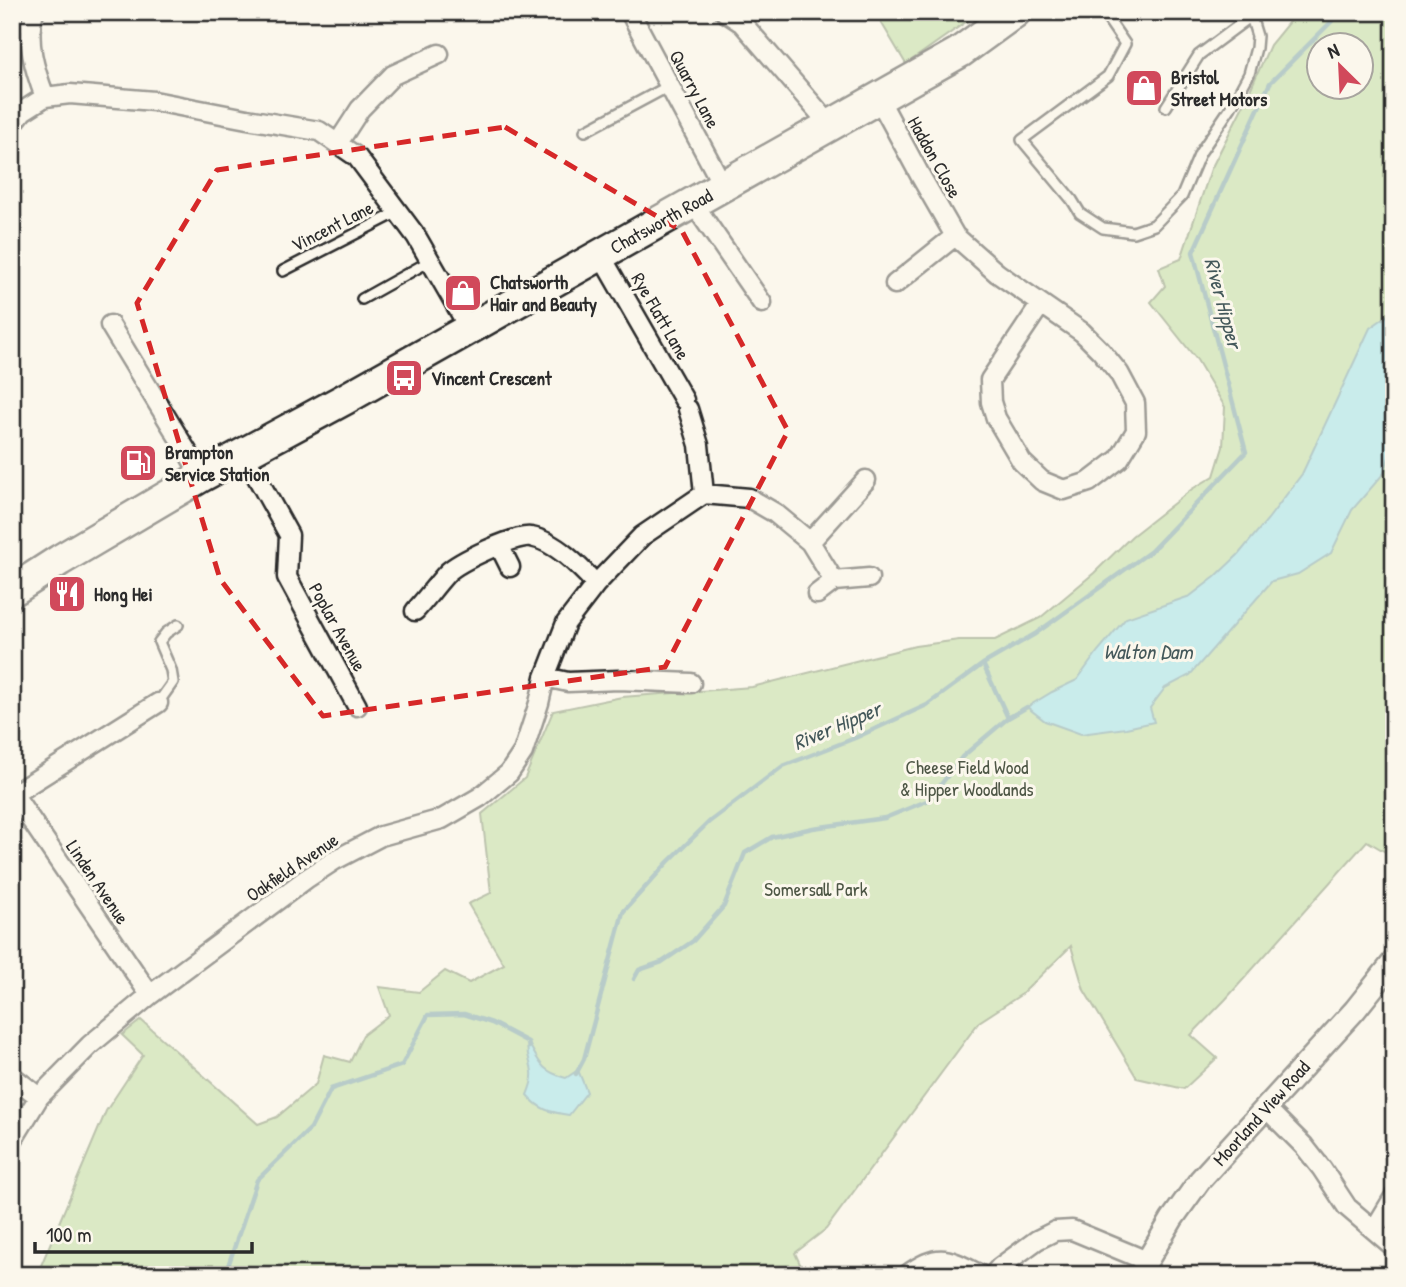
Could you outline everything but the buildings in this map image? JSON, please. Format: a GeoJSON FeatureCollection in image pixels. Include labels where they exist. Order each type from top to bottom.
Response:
{"type":"FeatureCollection","features":[{"type":"Feature","properties":{"kind":"highway","name":"Chatsworth Road"},"geometry":{"type":"LineString","coordinates":[[12,591],[202,476],[831,127],[960,52],[1014,12]]}},
{"type":"Feature","properties":{"kind":"street","name":"Quarry Lane"},"geometry":{"type":"LineString","coordinates":[[630,12],[723,186]]}},
{"type":"Feature","properties":{"kind":"street"},"geometry":{"type":"LineString","coordinates":[[725,12],[742,23],[831,127]]}},
{"type":"Feature","properties":{"kind":"street"},"geometry":{"type":"LineString","coordinates":[[25,22],[35,71],[45,97]]}},
{"type":"Feature","properties":{"kind":"street"},"geometry":{"type":"LineString","coordinates":[[338,143],[360,109],[393,75],[439,54]]}},
{"type":"Feature","properties":{"kind":"street"},"geometry":{"type":"LineString","coordinates":[[12,125],[23,111],[45,97],[70,94],[154,101],[319,131],[357,157],[416,236],[469,328]]}},
{"type":"Feature","properties":{"kind":"street","name":"Haddon Close"},"geometry":{"type":"LineString","coordinates":[[879,99],[955,236],[996,273],[1082,332],[1119,373],[1135,403],[1136,432],[1119,459],[1089,482],[1064,491],[1042,481],[1022,462],[996,418],[992,402],[990,380],[1041,304]]}},
{"type":"Feature","properties":{"kind":"street"},"geometry":{"type":"LineString","coordinates":[[693,203],[762,303]]}},
{"type":"Feature","properties":{"kind":"street"},"geometry":{"type":"LineString","coordinates":[[895,284],[955,236]]}},
{"type":"Feature","properties":{"kind":"street","name":"Rye Flatt Lane"},"geometry":{"type":"LineString","coordinates":[[600,254],[686,405],[699,445],[704,494]]}},
{"type":"Feature","properties":{"kind":"street"},"geometry":{"type":"LineString","coordinates":[[110,324],[202,476]]}},
{"type":"Feature","properties":{"kind":"street","name":"Poplar Avenue"},"geometry":{"type":"LineString","coordinates":[[244,454],[289,535],[287,577],[357,706]]}},
{"type":"Feature","properties":{"kind":"street"},"geometry":{"type":"LineString","coordinates":[[810,542],[866,480]]}},
{"type":"Feature","properties":{"kind":"street"},"geometry":{"type":"LineString","coordinates":[[704,494],[749,498],[775,513],[810,542],[834,581]]}},
{"type":"Feature","properties":{"kind":"street","name":"Oakfield Avenue"},"geometry":{"type":"LineString","coordinates":[[12,1141],[39,1097],[90,1045],[150,995],[306,879],[381,836],[442,818],[480,797],[509,773],[523,752],[545,677],[566,623],[596,584],[642,537],[704,494]]}},
{"type":"Feature","properties":{"kind":"street"},"geometry":{"type":"LineString","coordinates":[[415,611],[448,572],[459,564],[499,545],[529,536],[560,551],[596,584]]}},
{"type":"Feature","properties":{"kind":"street"},"geometry":{"type":"LineString","coordinates":[[499,545],[510,567]]}},
{"type":"Feature","properties":{"kind":"street"},"geometry":{"type":"LineString","coordinates":[[817,594],[834,581],[869,578]]}},
{"type":"Feature","properties":{"kind":"street"},"geometry":{"type":"LineString","coordinates":[[545,677],[568,682],[619,680],[691,683]]}},
{"type":"Feature","properties":{"kind":"street"},"geometry":{"type":"LineString","coordinates":[[13,794],[158,703]]}},
{"type":"Feature","properties":{"kind":"street","name":"Linden Avenue"},"geometry":{"type":"LineString","coordinates":[[13,794],[150,995]]}},
{"type":"Feature","properties":{"kind":"street","name":"Moorland View Road"},"geometry":{"type":"LineString","coordinates":[[1144,1268],[1172,1219],[1200,1180],[1355,1010],[1394,961]]}},
{"type":"Feature","properties":{"kind":"street"},"geometry":{"type":"LineString","coordinates":[[12,1076],[39,1097]]}},
{"type":"Feature","properties":{"kind":"street"},"geometry":{"type":"LineString","coordinates":[[1265,1107],[1304,1146],[1347,1207],[1394,1247]]}},
{"type":"Feature","properties":{"kind":"street"},"geometry":{"type":"LineString","coordinates":[[1374,1230],[1394,1197]]}},
{"type":"Feature","properties":{"kind":"street"},"geometry":{"type":"LineString","coordinates":[[993,1275],[1037,1240],[1055,1231],[1072,1230],[1144,1268]]}},
{"type":"Feature","properties":{"kind":"street"},"geometry":{"type":"LineString","coordinates":[[907,1275],[931,1260],[944,1259],[981,1275]]}},
{"type":"Feature","properties":{"kind":"lane"},"geometry":{"type":"LineString","coordinates":[[1103,12],[1125,44],[1108,76],[1022,140],[1080,213],[1103,228],[1133,232],[1154,225],[1182,196],[1200,153],[1249,74],[1257,36],[1249,15],[1199,55],[1166,107]]}},
{"type":"Feature","properties":{"kind":"lane"},"geometry":{"type":"LineString","coordinates":[[585,131],[669,86]]}},
{"type":"Feature","properties":{"kind":"lane","name":"Vincent Lane"},"geometry":{"type":"LineString","coordinates":[[283,271],[398,212]]}},
{"type":"Feature","properties":{"kind":"lane"},"geometry":{"type":"LineString","coordinates":[[362,299],[430,261]]}},
{"type":"Feature","properties":{"kind":"lane"},"geometry":{"type":"LineString","coordinates":[[158,703],[173,682],[172,670],[159,642],[177,625]]}},
{"type":"Feature","properties":{"kind":"highlighted area"},"geometry":{"type":"Polygon","coordinates":[[[505,127],[682,231],[788,431],[665,667],[323,716],[220,579],[137,303],[217,170],[505,127]]]}},
{"type":"Feature","properties":{"kind":"green space"},"geometry":{"type":"Polygon","coordinates":[[[875,12],[980,12],[906,64],[875,12]]]}},
{"type":"Feature","properties":{"kind":"green space","name":"Somersall Park"},"geometry":{"type":"Polygon","coordinates":[[[1297,12],[1394,12],[1394,857],[1367,841],[1191,1035],[1217,1058],[1184,1089],[1137,1078],[1084,990],[1071,946],[1022,994],[979,1022],[826,1229],[795,1253],[805,1275],[37,1275],[106,1111],[143,1055],[122,1035],[141,1020],[258,1124],[277,1117],[316,1084],[324,1055],[350,1062],[363,1035],[389,1015],[379,987],[419,992],[445,971],[469,983],[504,964],[468,904],[491,893],[482,814],[525,778],[553,711],[622,697],[752,687],[915,646],[959,640],[995,640],[1040,618],[1094,573],[1132,536],[1192,489],[1214,476],[1223,447],[1225,407],[1197,360],[1151,302],[1165,286],[1159,268],[1181,259],[1211,169],[1270,45],[1297,12]]]}},
{"type":"Feature","properties":{"kind":"water","name":"Walton Dam"},"geometry":{"type":"Polygon","coordinates":[[[1394,311],[1394,441],[1384,473],[1352,510],[1331,553],[1298,574],[1272,581],[1190,675],[1165,688],[1150,708],[1154,722],[1081,734],[1045,721],[1027,707],[1077,680],[1126,618],[1190,596],[1238,555],[1302,474],[1370,328],[1394,311]]]}},
{"type":"Feature","properties":{"kind":"water"},"geometry":{"type":"Polygon","coordinates":[[[528,1042],[539,1061],[551,1072],[566,1078],[578,1070],[587,1092],[569,1115],[545,1110],[527,1095],[532,1075],[528,1042]]]}},
{"type":"Feature","properties":{"kind":"waterway","name":"River Hipper"},"geometry":{"type":"LineString","coordinates":[[576,1074],[584,1059],[623,912],[709,822],[783,766],[855,738],[927,705],[983,664],[1035,634],[1151,551],[1246,452],[1193,252],[1270,83],[1341,12]]}},
{"type":"Feature","properties":{"kind":"waterway"},"geometry":{"type":"LineString","coordinates":[[983,664],[1008,718]]}},
{"type":"Feature","properties":{"kind":"waterway"},"geometry":{"type":"LineString","coordinates":[[634,979],[639,970],[662,962],[693,941],[724,906],[745,853],[772,837],[885,818],[929,800],[962,757],[1008,718],[1027,707]]}},
{"type":"Feature","properties":{"kind":"waterway","name":"River Hipper"},"geometry":{"type":"LineString","coordinates":[[225,1275],[257,1180],[311,1128],[331,1089],[402,1065],[428,1015],[464,1014],[492,1023],[528,1042],[529,1047]]}},
{"type":"Feature","properties":{"kind":"place","name":"Bristol Street Motors"},"geometry":{"type":"Point","coordinates":[1144,88]}},
{"type":"Feature","properties":{"kind":"place","name":"Chatsworth Hair and Beauty"},"geometry":{"type":"Point","coordinates":[463,293]}},
{"type":"Feature","properties":{"kind":"place","name":"Vincent Crescent"},"geometry":{"type":"Point","coordinates":[404,378]}},
{"type":"Feature","properties":{"kind":"place","name":"Brampton Service Station"},"geometry":{"type":"Point","coordinates":[138,463]}},
{"type":"Feature","properties":{"kind":"place","name":"Hong Hei"},"geometry":{"type":"Point","coordinates":[67,594]}},
{"type":"Feature","properties":{"kind":"park label","name":"Cheese Field Wood & Hipper Woodlands"},"geometry":{"type":"Point","coordinates":[967,778]}}]}
